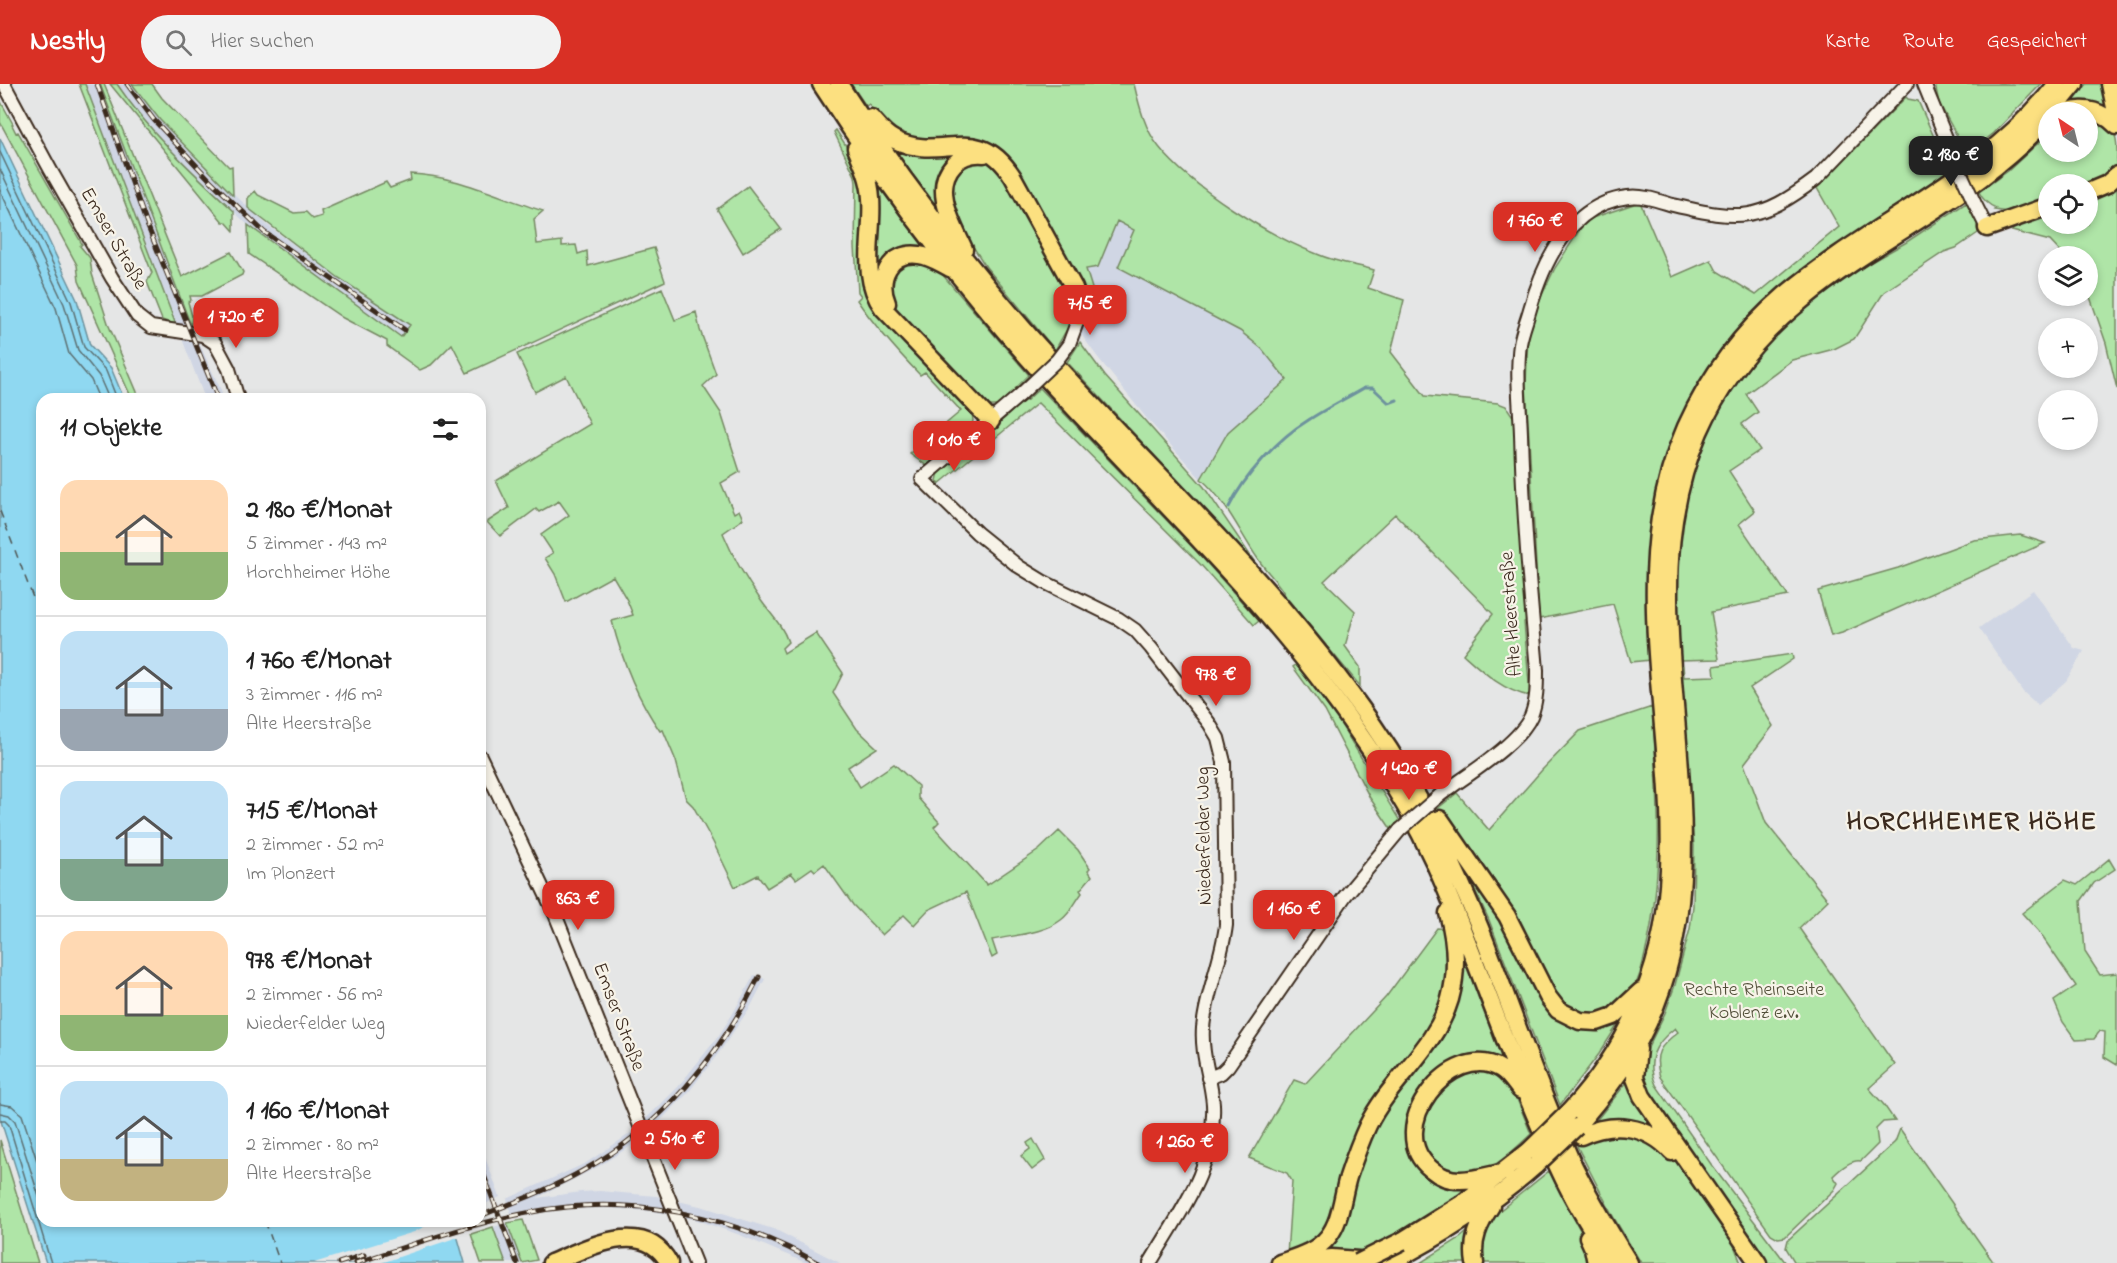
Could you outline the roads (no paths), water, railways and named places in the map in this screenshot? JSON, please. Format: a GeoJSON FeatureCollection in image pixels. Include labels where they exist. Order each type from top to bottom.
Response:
{"type":"FeatureCollection","features":[{"type":"Feature","properties":{"kind":"highway"},"geometry":{"type":"LineString","coordinates":[[821,84],[878,169],[955,271],[1043,374],[1256,603],[1325,685],[1396,789],[1433,860],[1460,922],[1532,1108],[1593,1248],[1596,1263]]}},
{"type":"Feature","properties":{"kind":"highway"},"geometry":{"type":"LineString","coordinates":[[1389,1263],[1447,1214],[1505,1172],[1555,1148],[1611,1084],[1640,1039],[1655,1007],[1669,962],[1682,896],[1684,836],[1668,712],[1655,563],[1659,520],[1674,460],[1685,429],[1700,400],[1735,346],[1769,310],[1799,284],[1983,159],[2025,121],[2057,84]]}},
{"type":"Feature","properties":{"kind":"highway"},"geometry":{"type":"LineString","coordinates":[[2060,102],[2075,84]]}},
{"type":"Feature","properties":{"kind":"highway"},"geometry":{"type":"LineString","coordinates":[[2110,84],[2117,117]]}},
{"type":"Feature","properties":{"kind":"highway"},"geometry":{"type":"LineString","coordinates":[[840,86],[884,132],[894,139],[920,147],[980,147],[998,159],[1013,177],[1074,288],[1080,306],[1079,316]]}},
{"type":"Feature","properties":{"kind":"highway"},"geometry":{"type":"LineString","coordinates":[[840,86],[907,184],[973,269],[1059,369],[1220,538],[1285,610],[1339,677],[1405,773],[1462,886],[1570,1157],[1629,1263]]}},
{"type":"Feature","properties":{"kind":"highway"},"geometry":{"type":"LineString","coordinates":[[2098,113],[2117,126]]}},
{"type":"Feature","properties":{"kind":"highway"},"geometry":{"type":"LineString","coordinates":[[841,115],[861,161],[871,194],[869,268],[871,284],[879,303],[991,421]]}},
{"type":"Feature","properties":{"kind":"highway"},"geometry":{"type":"LineString","coordinates":[[1661,612],[1675,509],[1685,469],[1708,414],[1745,356],[1774,324],[1804,298],[1975,183],[2004,160],[2038,128]]}},
{"type":"Feature","properties":{"kind":"highway"},"geometry":{"type":"LineString","coordinates":[[2034,132],[2038,130]]}},
{"type":"Feature","properties":{"kind":"highway"},"geometry":{"type":"LineString","coordinates":[[973,269],[949,214],[944,195],[946,178],[953,165],[965,157],[979,154],[998,159]]}},
{"type":"Feature","properties":{"kind":"highway"},"geometry":{"type":"LineString","coordinates":[[2098,188],[2107,184],[2117,175]]}},
{"type":"Feature","properties":{"kind":"highway"},"geometry":{"type":"LineString","coordinates":[[1987,228],[2038,210]]}},
{"type":"Feature","properties":{"kind":"highway"},"geometry":{"type":"LineString","coordinates":[[896,320],[888,307],[882,289],[885,274],[895,262],[909,255],[922,255],[955,271]]}},
{"type":"Feature","properties":{"kind":"highway"},"geometry":{"type":"LineString","coordinates":[[1475,1263],[1473,1254],[1475,1236],[1480,1224],[1498,1196],[1533,1158],[1575,1125],[1597,1079],[1615,1053],[1636,1014],[1649,981],[1665,916],[1669,858],[1668,712]]}},
{"type":"Feature","properties":{"kind":"highway"},"geometry":{"type":"LineString","coordinates":[[1405,773],[1423,792],[1454,841],[1500,903],[1548,997],[1558,1010],[1580,1021],[1606,1020],[1629,1004],[1649,981]]}},
{"type":"Feature","properties":{"kind":"highway"},"geometry":{"type":"LineString","coordinates":[[1280,1263],[1315,1248],[1327,1238],[1333,1229],[1338,1219],[1354,1159],[1373,1116],[1389,1090],[1432,1036],[1446,1011],[1454,982],[1455,946],[1433,860]]}},
{"type":"Feature","properties":{"kind":"highway"},"geometry":{"type":"LineString","coordinates":[[1640,1039],[1634,1073],[1638,1089],[1758,1263]]}},
{"type":"Feature","properties":{"kind":"highway"},"geometry":{"type":"LineString","coordinates":[[1505,1172],[1458,1180],[1436,1173],[1420,1159],[1415,1150],[1413,1128],[1418,1113],[1427,1096],[1447,1076],[1457,1069],[1477,1063],[1486,1063],[1503,1070],[1512,1078],[1532,1108]]}},
{"type":"Feature","properties":{"kind":"highway"},"geometry":{"type":"LineString","coordinates":[[1575,1125],[1641,1130],[1662,1142],[1678,1159],[1734,1239],[1745,1263]]}},
{"type":"Feature","properties":{"kind":"highway"},"geometry":{"type":"LineString","coordinates":[[1563,1178],[1613,1263]]}},
{"type":"Feature","properties":{"kind":"highway"},"geometry":{"type":"LineString","coordinates":[[1358,1263],[1409,1245],[1463,1221],[1498,1196]]}},
{"type":"Feature","properties":{"kind":"highway"},"geometry":{"type":"LineString","coordinates":[[1602,1218],[1636,1263]]}},
{"type":"Feature","properties":{"kind":"highway"},"geometry":{"type":"LineString","coordinates":[[551,1263],[605,1242],[629,1238],[650,1244],[659,1250],[669,1263]]}},
{"type":"Feature","properties":{"kind":"highway"},"geometry":{"type":"LineString","coordinates":[[1287,1263],[1332,1258],[1381,1263]]}},
{"type":"Feature","properties":{"kind":"street","name":"Emser Straße"},"geometry":{"type":"LineString","coordinates":[[4,84],[112,278],[137,316],[151,327],[203,335],[215,343],[229,369],[236,393]]}},
{"type":"Feature","properties":{"kind":"street","name":"Alte Heerstraße"},"geometry":{"type":"LineString","coordinates":[[1208,1078],[1221,1073],[1228,1066],[1345,896],[1400,830],[1439,796],[1514,740],[1530,717],[1536,699],[1537,670],[1522,477],[1520,342],[1545,264],[1557,245],[1580,217],[1595,207],[1621,198],[1640,197],[1723,215],[1748,215],[1769,209],[1800,192],[1816,179],[1907,84]]}},
{"type":"Feature","properties":{"kind":"street"},"geometry":{"type":"LineString","coordinates":[[1924,84],[1955,160],[1987,228]]}},
{"type":"Feature","properties":{"kind":"street"},"geometry":{"type":"LineString","coordinates":[[991,421],[1057,360],[1069,344],[1079,316]]}},
{"type":"Feature","properties":{"kind":"street","name":"Niederfelder Weg"},"geometry":{"type":"LineString","coordinates":[[991,421],[922,479],[977,533],[1018,566],[1131,627],[1185,690],[1218,738],[1225,772],[1227,909],[1224,940],[1204,1022],[1203,1053],[1208,1078]]}},
{"type":"Feature","properties":{"kind":"street","name":"Emser Straße"},"geometry":{"type":"LineString","coordinates":[[486,769],[555,914],[695,1263]]}},
{"type":"Feature","properties":{"kind":"street"},"geometry":{"type":"LineString","coordinates":[[1150,1263],[1191,1193],[1206,1162],[1213,1112],[1208,1078]]}},
{"type":"Feature","properties":{"kind":"water"},"geometry":{"type":"Polygon","coordinates":[[[0,138],[77,300],[90,345],[111,368],[121,393],[36,393],[36,1227],[455,1227],[465,1263],[46,1263],[0,1118],[0,138]]]}},
{"type":"Feature","properties":{"kind":"waterway"},"geometry":{"type":"LineString","coordinates":[[1229,507],[1243,483],[1273,448],[1314,417],[1364,388],[1373,388],[1389,403],[1397,400]]}},
{"type":"Feature","properties":{"kind":"railway"},"geometry":{"type":"LineString","coordinates":[[97,84],[146,222],[216,393]]}},
{"type":"Feature","properties":{"kind":"railway"},"geometry":{"type":"LineString","coordinates":[[127,84],[154,120],[210,180],[264,232],[405,330]]}},
{"type":"Feature","properties":{"kind":"railway"},"geometry":{"type":"LineString","coordinates":[[486,1214],[571,1177],[612,1153],[639,1133],[686,1087],[707,1061],[726,1034],[759,977]]}},
{"type":"Feature","properties":{"kind":"railway"},"geometry":{"type":"LineString","coordinates":[[486,1181],[517,1263]]}},
{"type":"Feature","properties":{"kind":"railway"},"geometry":{"type":"LineString","coordinates":[[486,1222],[569,1207],[606,1205],[643,1207],[679,1212],[750,1232],[818,1263]]}},
{"type":"Feature","properties":{"kind":"railway"},"geometry":{"type":"LineString","coordinates":[[356,1263],[469,1227]]}},
{"type":"Feature","properties":{"kind":"railway"},"geometry":{"type":"LineString","coordinates":[[339,1263],[364,1255]]}},
{"type":"Feature","properties":{"kind":"district","name":"HORCHHEIMER HÖHE"},"geometry":{"type":"Point","coordinates":[1972,823]}},
{"type":"Feature","properties":{"kind":"park label","name":"Rechte Rheinseite Koblenz e.v."},"geometry":{"type":"Point","coordinates":[1754,1002]}}]}
